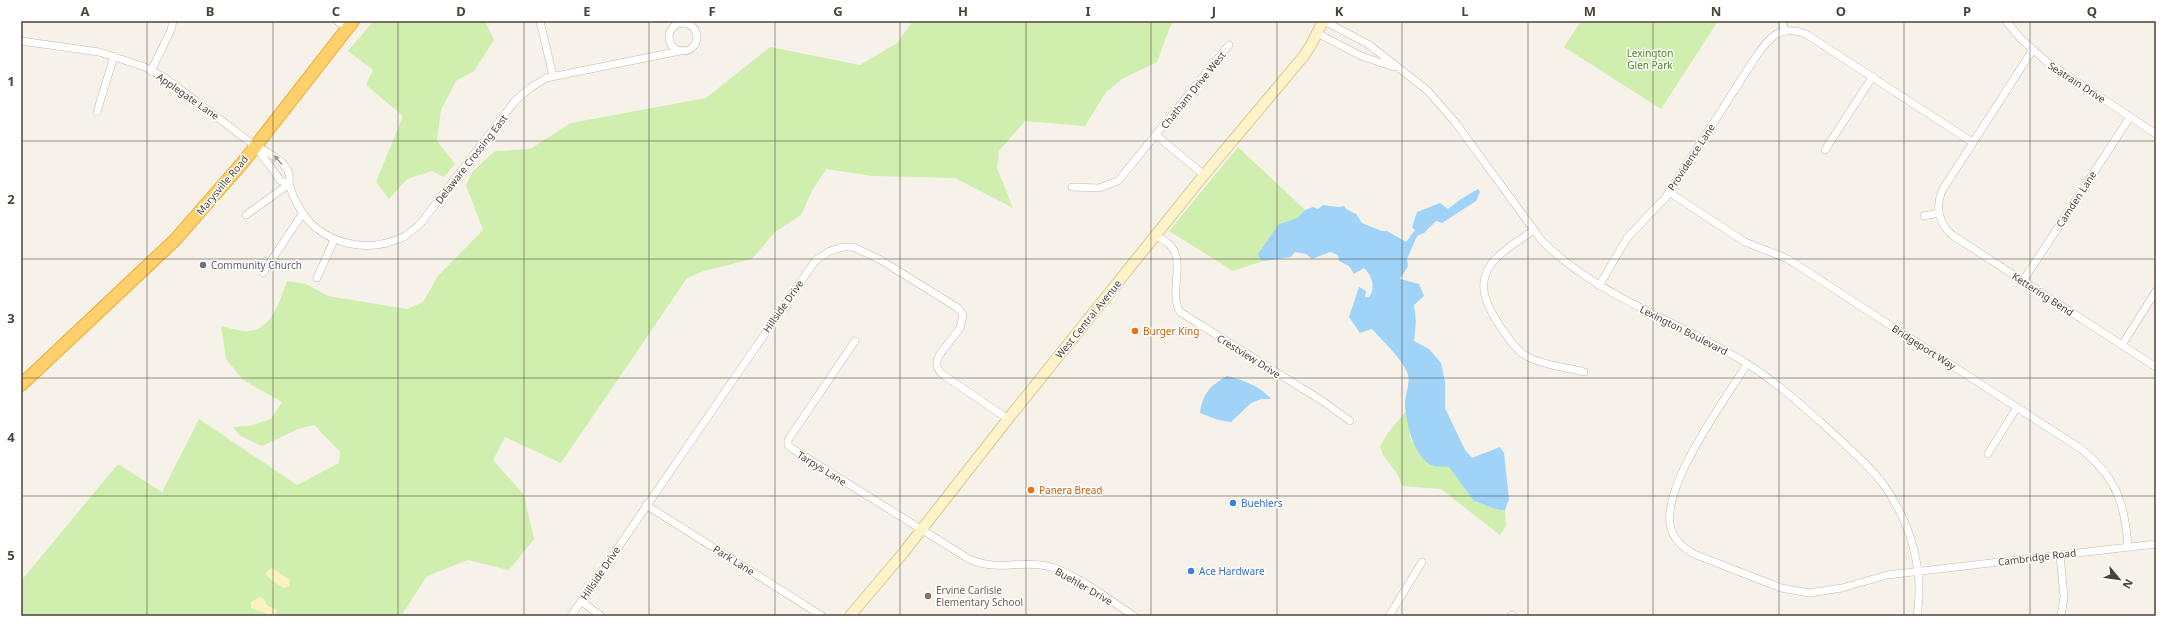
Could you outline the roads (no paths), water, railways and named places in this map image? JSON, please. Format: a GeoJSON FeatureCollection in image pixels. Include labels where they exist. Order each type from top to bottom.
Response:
{"type":"FeatureCollection","features":[{"type":"Feature","properties":{"kind":"highway","name":"Marysville Road"},"geometry":{"type":"LineString","coordinates":[[21,385],[76,335],[175,240],[218,192],[350,24]]}},
{"type":"Feature","properties":{"kind":"main road","name":"West Central Avenue"},"geometry":{"type":"LineString","coordinates":[[850,616],[921,530],[1204,175],[1303,57],[1324,21]]}},
{"type":"Feature","properties":{"kind":"street"},"geometry":{"type":"LineString","coordinates":[[151,71],[171,30],[173,21]]}},
{"type":"Feature","properties":{"kind":"street"},"geometry":{"type":"LineString","coordinates":[[337,21],[350,24]]}},
{"type":"Feature","properties":{"kind":"street"},"geometry":{"type":"LineString","coordinates":[[540,21],[553,76]]}},
{"type":"Feature","properties":{"kind":"street","name":"Lexington Boulevard"},"geometry":{"type":"LineString","coordinates":[[1324,21],[1368,44],[1418,82],[1439,102],[1534,230],[1559,258],[1599,286],[1708,341],[1747,364],[1790,394],[1879,479],[1904,519],[1911,540],[1918,571],[1917,616]]}},
{"type":"Feature","properties":{"kind":"street"},"geometry":{"type":"LineString","coordinates":[[1782,21],[1784,31],[1795,31],[1806,34],[1873,76],[1972,142]]}},
{"type":"Feature","properties":{"kind":"street","name":"Seatrain Drive"},"geometry":{"type":"LineString","coordinates":[[2006,21],[2032,51],[2156,134]]}},
{"type":"Feature","properties":{"kind":"street","name":"Providence Lane"},"geometry":{"type":"LineString","coordinates":[[1599,286],[1627,238],[1658,207],[1669,192],[1766,43],[1773,36],[1784,31]]}},
{"type":"Feature","properties":{"kind":"street","name":"Lexington Boulevard"},"geometry":{"type":"LineString","coordinates":[[1317,33],[1361,56],[1399,69]]}},
{"type":"Feature","properties":{"kind":"street","name":"Applegate Lane"},"geometry":{"type":"LineString","coordinates":[[21,41],[99,52],[114,56],[151,71],[179,87],[255,146]]}},
{"type":"Feature","properties":{"kind":"street","name":"Chatham Drive West"},"geometry":{"type":"LineString","coordinates":[[1072,187],[1099,188],[1118,181],[1230,45]]}},
{"type":"Feature","properties":{"kind":"street","name":"Delaware Crossing East"},"geometry":{"type":"LineString","coordinates":[[255,146],[272,153],[289,173],[289,184],[303,213],[314,225],[334,240],[357,246],[381,244],[402,237],[421,223],[515,101],[530,88],[546,78],[553,76],[680,51]]}},
{"type":"Feature","properties":{"kind":"street"},"geometry":{"type":"LineString","coordinates":[[1924,216],[1939,213],[1938,204],[1943,189],[2032,51]]}},
{"type":"Feature","properties":{"kind":"street"},"geometry":{"type":"LineString","coordinates":[[98,112],[114,56]]}},
{"type":"Feature","properties":{"kind":"street"},"geometry":{"type":"LineString","coordinates":[[1826,150],[1873,76]]}},
{"type":"Feature","properties":{"kind":"street","name":"Camden Lane"},"geometry":{"type":"LineString","coordinates":[[2023,281],[2130,116]]}},
{"type":"Feature","properties":{"kind":"street"},"geometry":{"type":"LineString","coordinates":[[1156,135],[1204,175]]}},
{"type":"Feature","properties":{"kind":"street"},"geometry":{"type":"LineString","coordinates":[[246,215],[289,184]]}},
{"type":"Feature","properties":{"kind":"street","name":"Bridgeport Way"},"geometry":{"type":"LineString","coordinates":[[1669,192],[1745,242],[1788,260],[2081,449],[2104,471],[2121,499],[2126,520],[2128,547]]}},
{"type":"Feature","properties":{"kind":"street"},"geometry":{"type":"LineString","coordinates":[[263,273],[303,213]]}},
{"type":"Feature","properties":{"kind":"street","name":"Kettering Bend"},"geometry":{"type":"LineString","coordinates":[[1939,213],[1945,228],[1952,235],[2156,367]]}},
{"type":"Feature","properties":{"kind":"street"},"geometry":{"type":"LineString","coordinates":[[1534,230],[1503,252],[1490,265],[1485,278],[1485,298],[1498,322],[1518,350],[1524,355],[1537,361],[1584,372]]}},
{"type":"Feature","properties":{"kind":"street","name":"Crestview Drive"},"geometry":{"type":"LineString","coordinates":[[1156,235],[1169,244],[1175,256],[1176,300],[1180,312],[1324,402],[1350,421]]}},
{"type":"Feature","properties":{"kind":"street"},"geometry":{"type":"LineString","coordinates":[[317,278],[334,240]]}},
{"type":"Feature","properties":{"kind":"street","name":"Hillside Drive"},"geometry":{"type":"LineString","coordinates":[[571,616],[808,271],[816,260],[836,248],[853,247],[863,250],[958,308],[963,315],[962,325],[937,359],[937,367],[942,374],[1008,419]]}},
{"type":"Feature","properties":{"kind":"street"},"geometry":{"type":"LineString","coordinates":[[2122,345],[2156,291]]}},
{"type":"Feature","properties":{"kind":"street","name":"Tarpys Lane"},"geometry":{"type":"LineString","coordinates":[[855,342],[788,440],[788,444],[791,448],[921,530]]}},
{"type":"Feature","properties":{"kind":"street","name":"Cambridge Road"},"geometry":{"type":"LineString","coordinates":[[1747,364],[1701,437],[1683,470],[1670,514],[1672,531],[1676,539],[1694,554],[1752,577],[1794,591],[1823,592],[1887,575],[2156,544]]}},
{"type":"Feature","properties":{"kind":"street"},"geometry":{"type":"LineString","coordinates":[[1988,454],[2017,407]]}},
{"type":"Feature","properties":{"kind":"street","name":"Park Lane"},"geometry":{"type":"LineString","coordinates":[[646,505],[822,616]]}},
{"type":"Feature","properties":{"kind":"street","name":"Buehler Drive"},"geometry":{"type":"LineString","coordinates":[[921,530],[977,563],[998,567],[1036,564],[1059,570],[1134,616]]}},
{"type":"Feature","properties":{"kind":"street"},"geometry":{"type":"LineString","coordinates":[[2060,555],[2064,597],[2061,616]]}},
{"type":"Feature","properties":{"kind":"street"},"geometry":{"type":"LineString","coordinates":[[1389,616],[1422,562]]}},
{"type":"Feature","properties":{"kind":"street"},"geometry":{"type":"LineString","coordinates":[[581,601],[601,616]]}},
{"type":"Feature","properties":{"kind":"water"},"geometry":{"type":"Polygon","coordinates":[[[1478,189],[1480,192],[1476,201],[1442,223],[1436,221],[1424,233],[1417,236],[1407,259],[1408,266],[1400,279],[1419,284],[1424,296],[1414,305],[1416,321],[1414,341],[1429,349],[1441,363],[1445,382],[1445,408],[1465,450],[1472,458],[1500,447],[1504,453],[1509,499],[1505,510],[1493,508],[1474,501],[1449,467],[1434,466],[1427,463],[1416,448],[1409,428],[1405,409],[1409,382],[1408,375],[1403,364],[1372,329],[1360,333],[1349,317],[1359,287],[1366,291],[1365,297],[1369,297],[1371,294],[1373,286],[1367,271],[1364,268],[1354,274],[1349,266],[1339,261],[1338,255],[1330,252],[1312,259],[1306,254],[1295,252],[1291,257],[1263,261],[1260,259],[1258,254],[1279,224],[1297,218],[1305,210],[1313,207],[1318,209],[1323,205],[1338,207],[1344,206],[1346,209],[1356,214],[1362,223],[1382,231],[1387,231],[1406,242],[1415,230],[1412,227],[1417,212],[1440,203],[1448,209],[1478,189]]]}},
{"type":"Feature","properties":{"kind":"water"},"geometry":{"type":"Polygon","coordinates":[[[1227,376],[1257,387],[1271,399],[1261,399],[1251,403],[1231,422],[1218,420],[1200,413],[1205,395],[1216,383],[1227,376]]]}},
{"type":"Feature","properties":{"kind":"place","name":"Community Church"},"geometry":{"type":"Point","coordinates":[203,265]}},
{"type":"Feature","properties":{"kind":"place","name":"Burger King"},"geometry":{"type":"Point","coordinates":[1135,331]}},
{"type":"Feature","properties":{"kind":"place","name":"Panera Bread"},"geometry":{"type":"Point","coordinates":[1031,490]}},
{"type":"Feature","properties":{"kind":"place","name":"Buehlers"},"geometry":{"type":"Point","coordinates":[1233,503]}},
{"type":"Feature","properties":{"kind":"place","name":"Ace Hardware"},"geometry":{"type":"Point","coordinates":[1191,571]}},
{"type":"Feature","properties":{"kind":"place","name":"Ervine Carlisle Elementary School"},"geometry":{"type":"Point","coordinates":[928,596]}},
{"type":"Feature","properties":{"kind":"park label","name":"Lexington Glen Park"},"geometry":{"type":"Point","coordinates":[1650,58]}}]}
